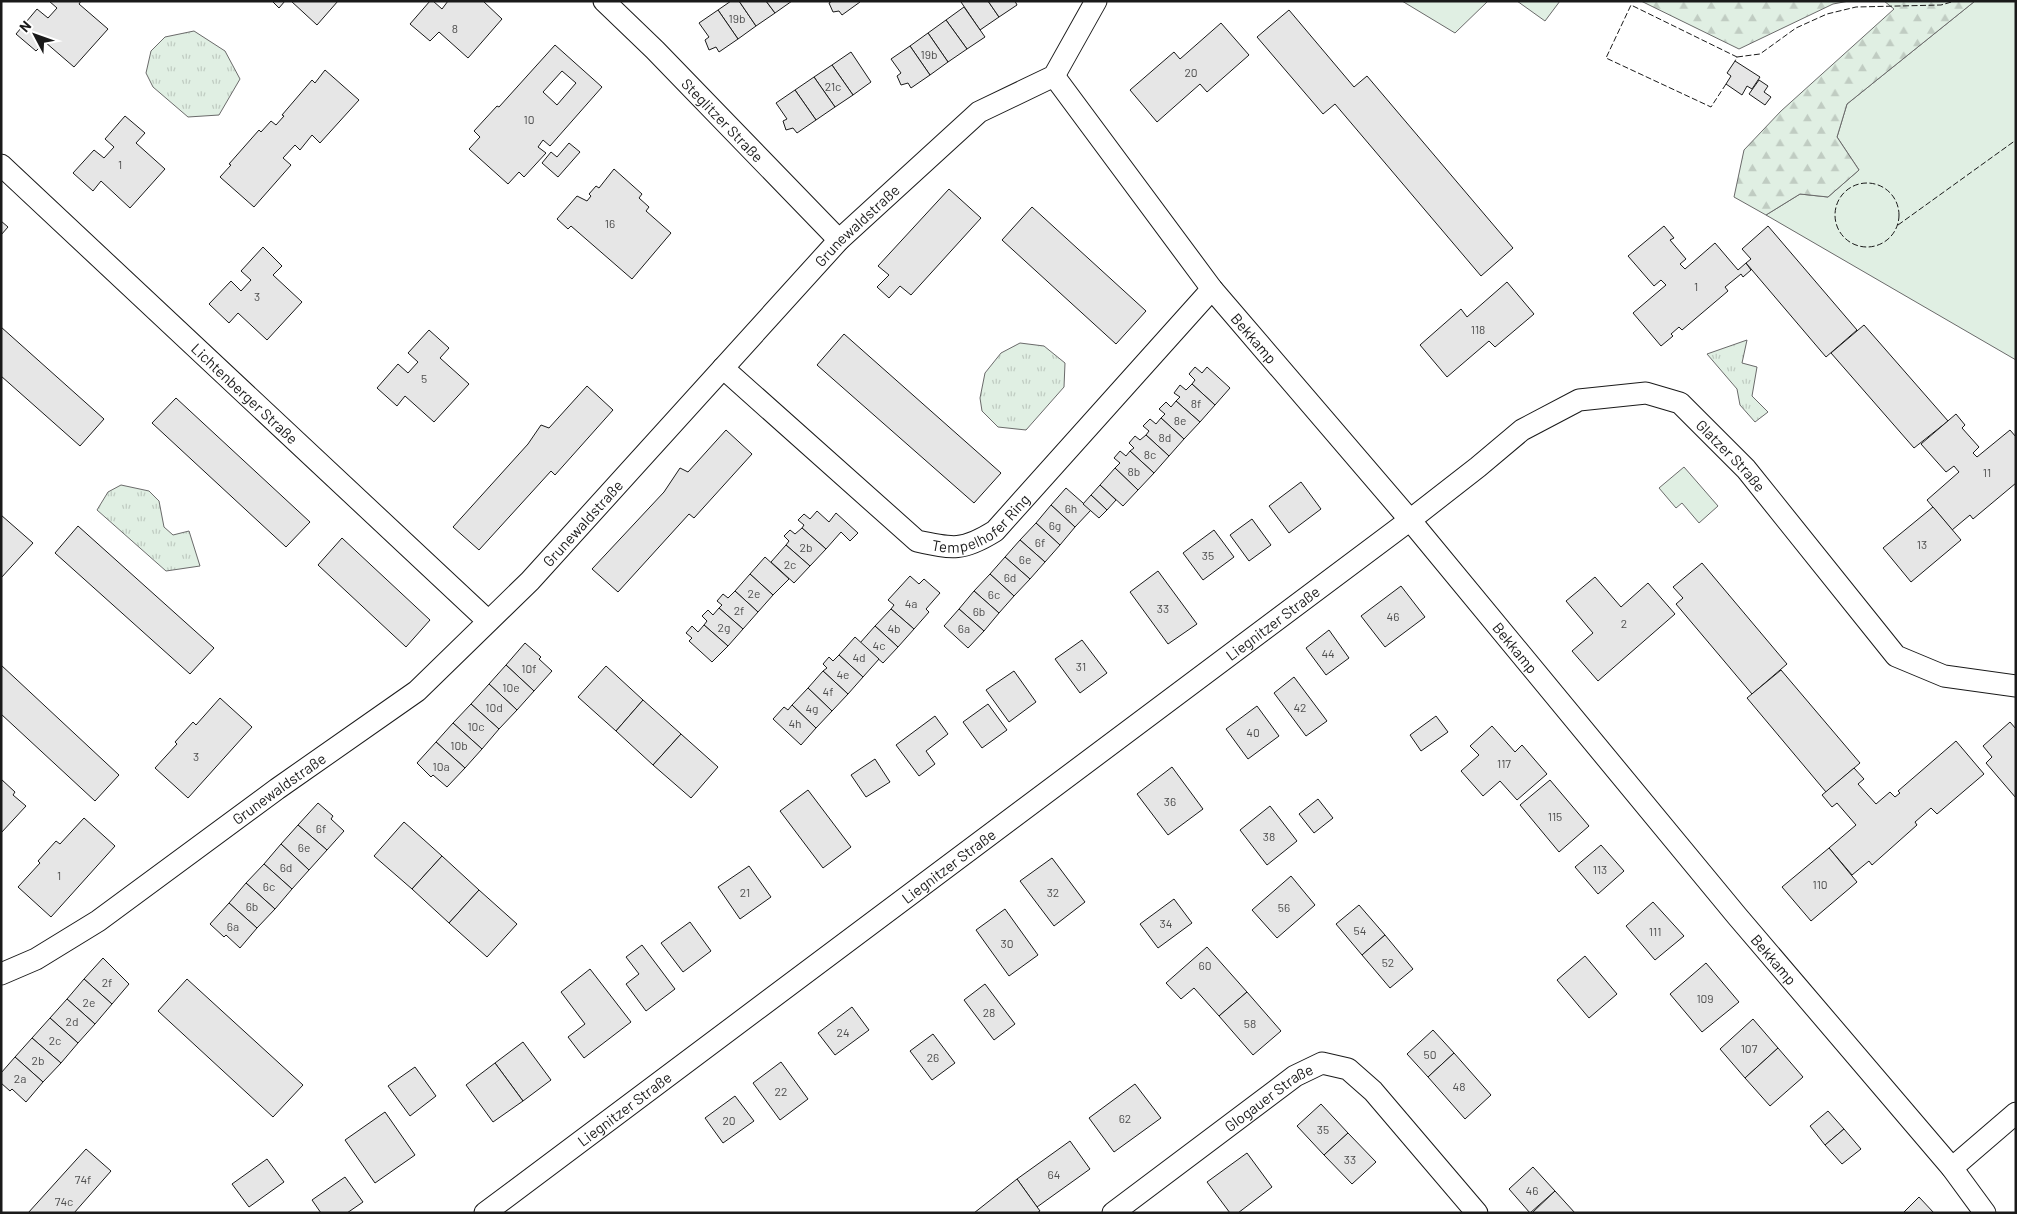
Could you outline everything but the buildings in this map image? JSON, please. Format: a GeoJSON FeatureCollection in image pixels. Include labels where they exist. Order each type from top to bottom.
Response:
{"type":"FeatureCollection","features":[{"type":"Feature","properties":{"kind":"street","name":"Steglitzer Straße"},"geometry":{"type":"LineString","coordinates":[[604,1],[655,50],[839,240]]}},
{"type":"Feature","properties":{"kind":"street"},"geometry":{"type":"LineString","coordinates":[[1054,76],[1096,1]]}},
{"type":"Feature","properties":{"kind":"street","name":"Grunewaldstraße"},"geometry":{"type":"LineString","coordinates":[[1,974],[36,959],[98,921],[284,784],[417,691],[530,581],[839,240],[978,112],[1054,76]]}},
{"type":"Feature","properties":{"kind":"street","name":"Bekkamp"},"geometry":{"type":"LineString","coordinates":[[1054,76],[1212,290],[1410,520],[1737,916],[1952,1168],[1986,1213]]}},
{"type":"Feature","properties":{"kind":"street","name":"Lichtenberger Straße"},"geometry":{"type":"LineString","coordinates":[[1,165],[488,621]]}},
{"type":"Feature","properties":{"kind":"street","name":"Tempelhofer Ring"},"geometry":{"type":"LineString","coordinates":[[723,368],[917,541],[949,548],[976,543],[995,531],[1039,485],[1212,290]]}},
{"type":"Feature","properties":{"kind":"street","name":"Glatzer Straße"},"geometry":{"type":"LineString","coordinates":[[1410,520],[1522,430],[1579,400],[1646,393],[1680,403],[1746,469],[1896,656],[1944,676],[2016,686]]}},
{"type":"Feature","properties":{"kind":"street","name":"Liegnitzer Straße"},"geometry":{"type":"LineString","coordinates":[[485,1213],[1410,520]]}},
{"type":"Feature","properties":{"kind":"street","name":"Glogauer Straße"},"geometry":{"type":"LineString","coordinates":[[1113,1213],[1295,1076],[1322,1063],[1348,1069],[1373,1091],[1477,1213]]}},
{"type":"Feature","properties":{"kind":"street"},"geometry":{"type":"LineString","coordinates":[[1952,1168],[2016,1112]]}},
{"type":"Feature","properties":{"kind":"green space"},"geometry":{"type":"Polygon","coordinates":[[[1402,1],[1488,1],[1455,33],[1402,1]]]}},
{"type":"Feature","properties":{"kind":"green space"},"geometry":{"type":"Polygon","coordinates":[[[1517,1],[1560,1],[1545,21],[1517,1]]]}},
{"type":"Feature","properties":{"kind":"green space"},"geometry":{"type":"Polygon","coordinates":[[[1641,1],[1849,1],[1833,4],[1739,49],[1641,1]]]}},
{"type":"Feature","properties":{"kind":"green space"},"geometry":{"type":"Polygon","coordinates":[[[1884,1],[1975,1],[1847,104],[1837,137],[1859,170],[1828,197],[1800,194],[1766,215],[1734,197],[1744,150],[1781,111],[1894,9],[1884,1]]]}},
{"type":"Feature","properties":{"kind":"green space"},"geometry":{"type":"Polygon","coordinates":[[[1975,1],[2016,1],[2016,360],[1766,215],[1800,194],[1828,197],[1859,170],[1837,137],[1847,104],[1975,1]]]}},
{"type":"Feature","properties":{"kind":"green space"},"geometry":{"type":"Polygon","coordinates":[[[194,31],[225,51],[240,79],[219,115],[188,117],[153,87],[146,73],[151,51],[165,37],[194,31]]]}},
{"type":"Feature","properties":{"kind":"green space"},"geometry":{"type":"Polygon","coordinates":[[[1747,340],[1742,363],[1757,367],[1752,396],[1768,412],[1755,422],[1740,405],[1737,389],[1707,354],[1747,340]]]}},
{"type":"Feature","properties":{"kind":"green space"},"geometry":{"type":"Polygon","coordinates":[[[1020,343],[1044,346],[1065,363],[1064,387],[1026,430],[998,427],[982,411],[980,398],[985,373],[1001,353],[1020,343]]]}},
{"type":"Feature","properties":{"kind":"green space"},"geometry":{"type":"Polygon","coordinates":[[[1684,467],[1718,506],[1699,523],[1682,503],[1676,508],[1659,488],[1684,467]]]}},
{"type":"Feature","properties":{"kind":"green space"},"geometry":{"type":"Polygon","coordinates":[[[121,485],[149,491],[159,501],[164,527],[173,535],[189,531],[200,566],[166,571],[97,510],[108,492],[121,485]]]}},
{"type":"Feature","properties":{"kind":"fence"},"geometry":{"type":"LineString","coordinates":[[1737,57],[1760,54],[1796,28],[1827,14],[1856,7],[1941,5],[1955,1]]}},
{"type":"Feature","properties":{"kind":"fence"},"geometry":{"type":"LineString","coordinates":[[1726,84],[1711,107],[1606,58],[1631,5],[1737,57],[1735,61]]}},
{"type":"Feature","properties":{"kind":"fence"},"geometry":{"type":"LineString","coordinates":[[1898,225],[2016,140]]}},
{"type":"Feature","properties":{"kind":"fence"},"geometry":{"type":"LineString","coordinates":[[1861,183],[1873,183],[1890,192],[1897,203],[1899,215],[1897,227],[1890,238],[1873,247],[1861,247],[1849,242],[1840,233],[1835,221],[1835,209],[1840,197],[1849,188],[1861,183]]}}]}
